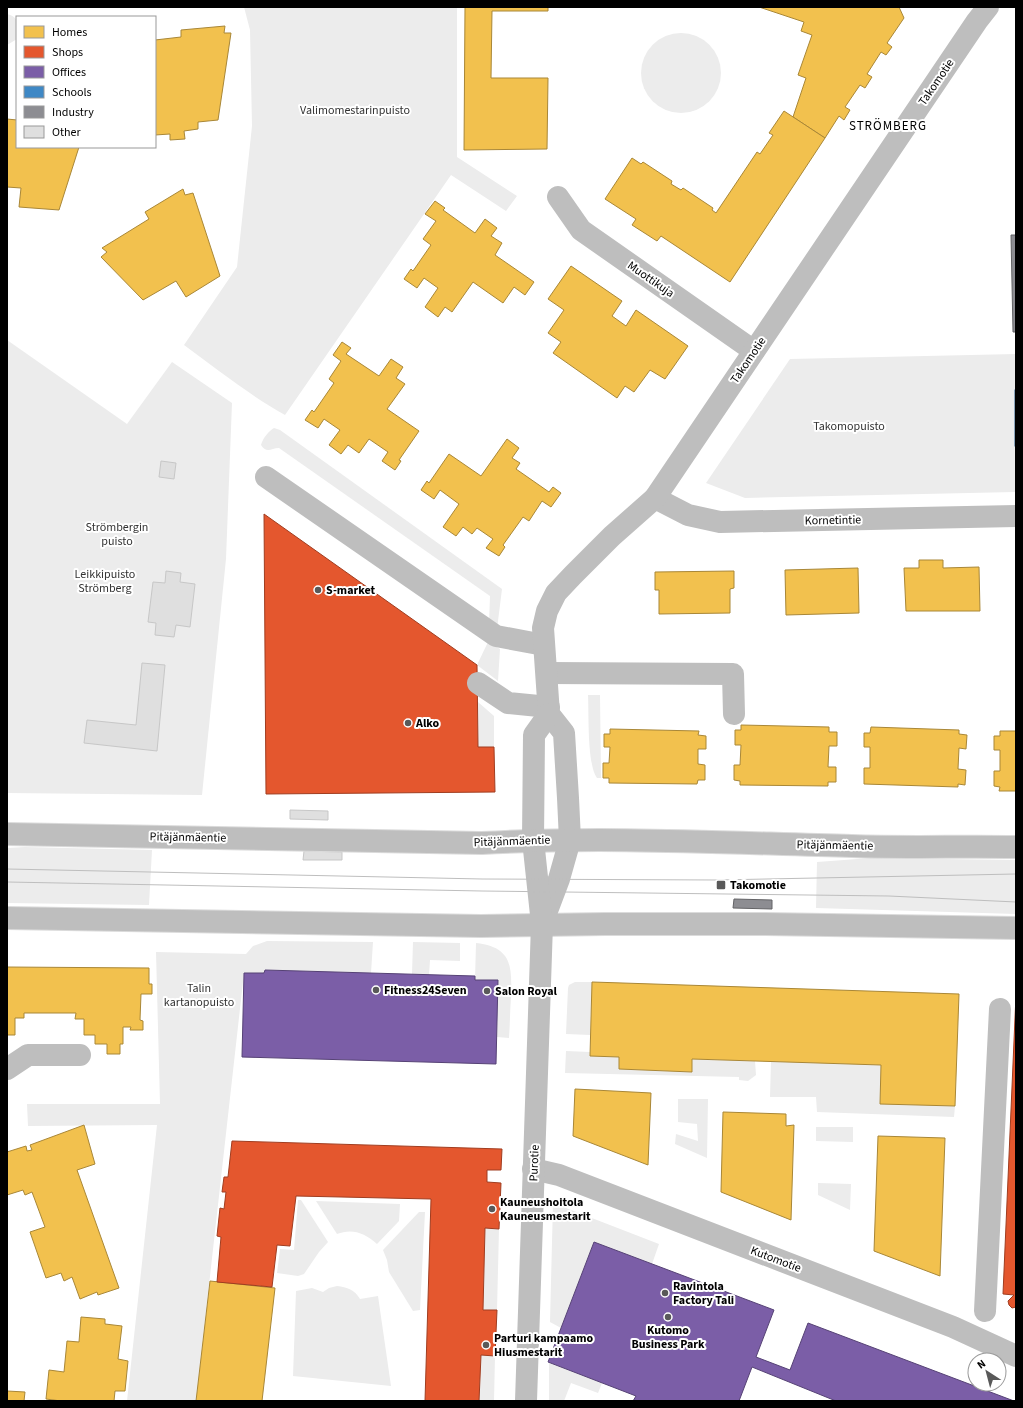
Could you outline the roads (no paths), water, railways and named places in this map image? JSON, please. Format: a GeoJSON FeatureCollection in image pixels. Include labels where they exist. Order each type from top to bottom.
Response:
{"type":"FeatureCollection","features":[{"type":"Feature","properties":{"kind":"street","name":"Takomotie"},"geometry":{"type":"LineString","coordinates":[[549,710],[543,628],[547,611],[556,593],[612,536],[655,498],[979,18],[988,7]]}},
{"type":"Feature","properties":{"kind":"street","name":"Muottikuja"},"geometry":{"type":"LineString","coordinates":[[558,197],[581,230],[754,351]]}},
{"type":"Feature","properties":{"kind":"street"},"geometry":{"type":"LineString","coordinates":[[266,477],[496,636],[544,644]]}},
{"type":"Feature","properties":{"kind":"street","name":"Kornetintie"},"geometry":{"type":"LineString","coordinates":[[655,498],[688,515],[720,522],[1016,516]]}},
{"type":"Feature","properties":{"kind":"street"},"geometry":{"type":"LineString","coordinates":[[547,673],[733,674],[734,714]]}},
{"type":"Feature","properties":{"kind":"street"},"geometry":{"type":"LineString","coordinates":[[478,683],[508,703],[549,710],[564,733],[570,840],[559,879],[542,924]]}},
{"type":"Feature","properties":{"kind":"street"},"geometry":{"type":"LineString","coordinates":[[542,924],[533,840],[534,736],[549,710]]}},
{"type":"Feature","properties":{"kind":"street","name":"Pitäjänmäentie"},"geometry":{"type":"LineString","coordinates":[[7,834],[482,843],[533,840],[605,839],[855,846],[1016,847]]}},
{"type":"Feature","properties":{"kind":"street"},"geometry":{"type":"LineString","coordinates":[[7,918],[481,926],[542,924],[765,924],[1016,928]]}},
{"type":"Feature","properties":{"kind":"street","name":"Purotie"},"geometry":{"type":"LineString","coordinates":[[526,1401],[542,924]]}},
{"type":"Feature","properties":{"kind":"street"},"geometry":{"type":"LineString","coordinates":[[984,1311],[1000,1009]]}},
{"type":"Feature","properties":{"kind":"street"},"geometry":{"type":"LineString","coordinates":[[7,1069],[29,1054],[80,1055]]}},
{"type":"Feature","properties":{"kind":"street","name":"Kutomotie"},"geometry":{"type":"LineString","coordinates":[[533,1169],[559,1175],[953,1327],[1016,1356]]}},
{"type":"Feature","properties":{"kind":"tram line"},"geometry":{"type":"LineString","coordinates":[[7,869],[482,879],[717,880],[1016,874]]}},
{"type":"Feature","properties":{"kind":"tram line"},"geometry":{"type":"LineString","coordinates":[[7,882],[482,891],[889,896],[1016,902]]}},
{"type":"Feature","properties":{"kind":"place","name":"S-market"},"geometry":{"type":"Point","coordinates":[318,590]}},
{"type":"Feature","properties":{"kind":"place","name":"Alko"},"geometry":{"type":"Point","coordinates":[408,723]}},
{"type":"Feature","properties":{"kind":"place","name":"Takomotie"},"geometry":{"type":"Point","coordinates":[721,885]}},
{"type":"Feature","properties":{"kind":"place","name":"Fitness24Seven"},"geometry":{"type":"Point","coordinates":[376,990]}},
{"type":"Feature","properties":{"kind":"place","name":"Salon Royal"},"geometry":{"type":"Point","coordinates":[487,991]}},
{"type":"Feature","properties":{"kind":"place","name":"Kauneushoitola Kauneusmestarit"},"geometry":{"type":"Point","coordinates":[492,1209]}},
{"type":"Feature","properties":{"kind":"place","name":"Ravintola Factory Tali"},"geometry":{"type":"Point","coordinates":[665,1293]}},
{"type":"Feature","properties":{"kind":"place","name":"Kutomo Business Park"},"geometry":{"type":"Point","coordinates":[668,1317]}},
{"type":"Feature","properties":{"kind":"place","name":"Parturi kampaamo Hiusmestarit"},"geometry":{"type":"Point","coordinates":[486,1345]}},
{"type":"Feature","properties":{"kind":"district","name":"STRÖMBERG"},"geometry":{"type":"Point","coordinates":[888,125]}},
{"type":"Feature","properties":{"kind":"park label","name":"Valimomestarinpuisto"},"geometry":{"type":"Point","coordinates":[355,110]}},
{"type":"Feature","properties":{"kind":"park label","name":"Takomopuisto"},"geometry":{"type":"Point","coordinates":[849,426]}},
{"type":"Feature","properties":{"kind":"park label","name":"Strömbergin puisto"},"geometry":{"type":"Point","coordinates":[117,534]}},
{"type":"Feature","properties":{"kind":"park label","name":"Leikkipuisto Strömberg"},"geometry":{"type":"Point","coordinates":[105,581]}},
{"type":"Feature","properties":{"kind":"park label","name":"Talin kartanopuisto"},"geometry":{"type":"Point","coordinates":[199,995]}}]}
